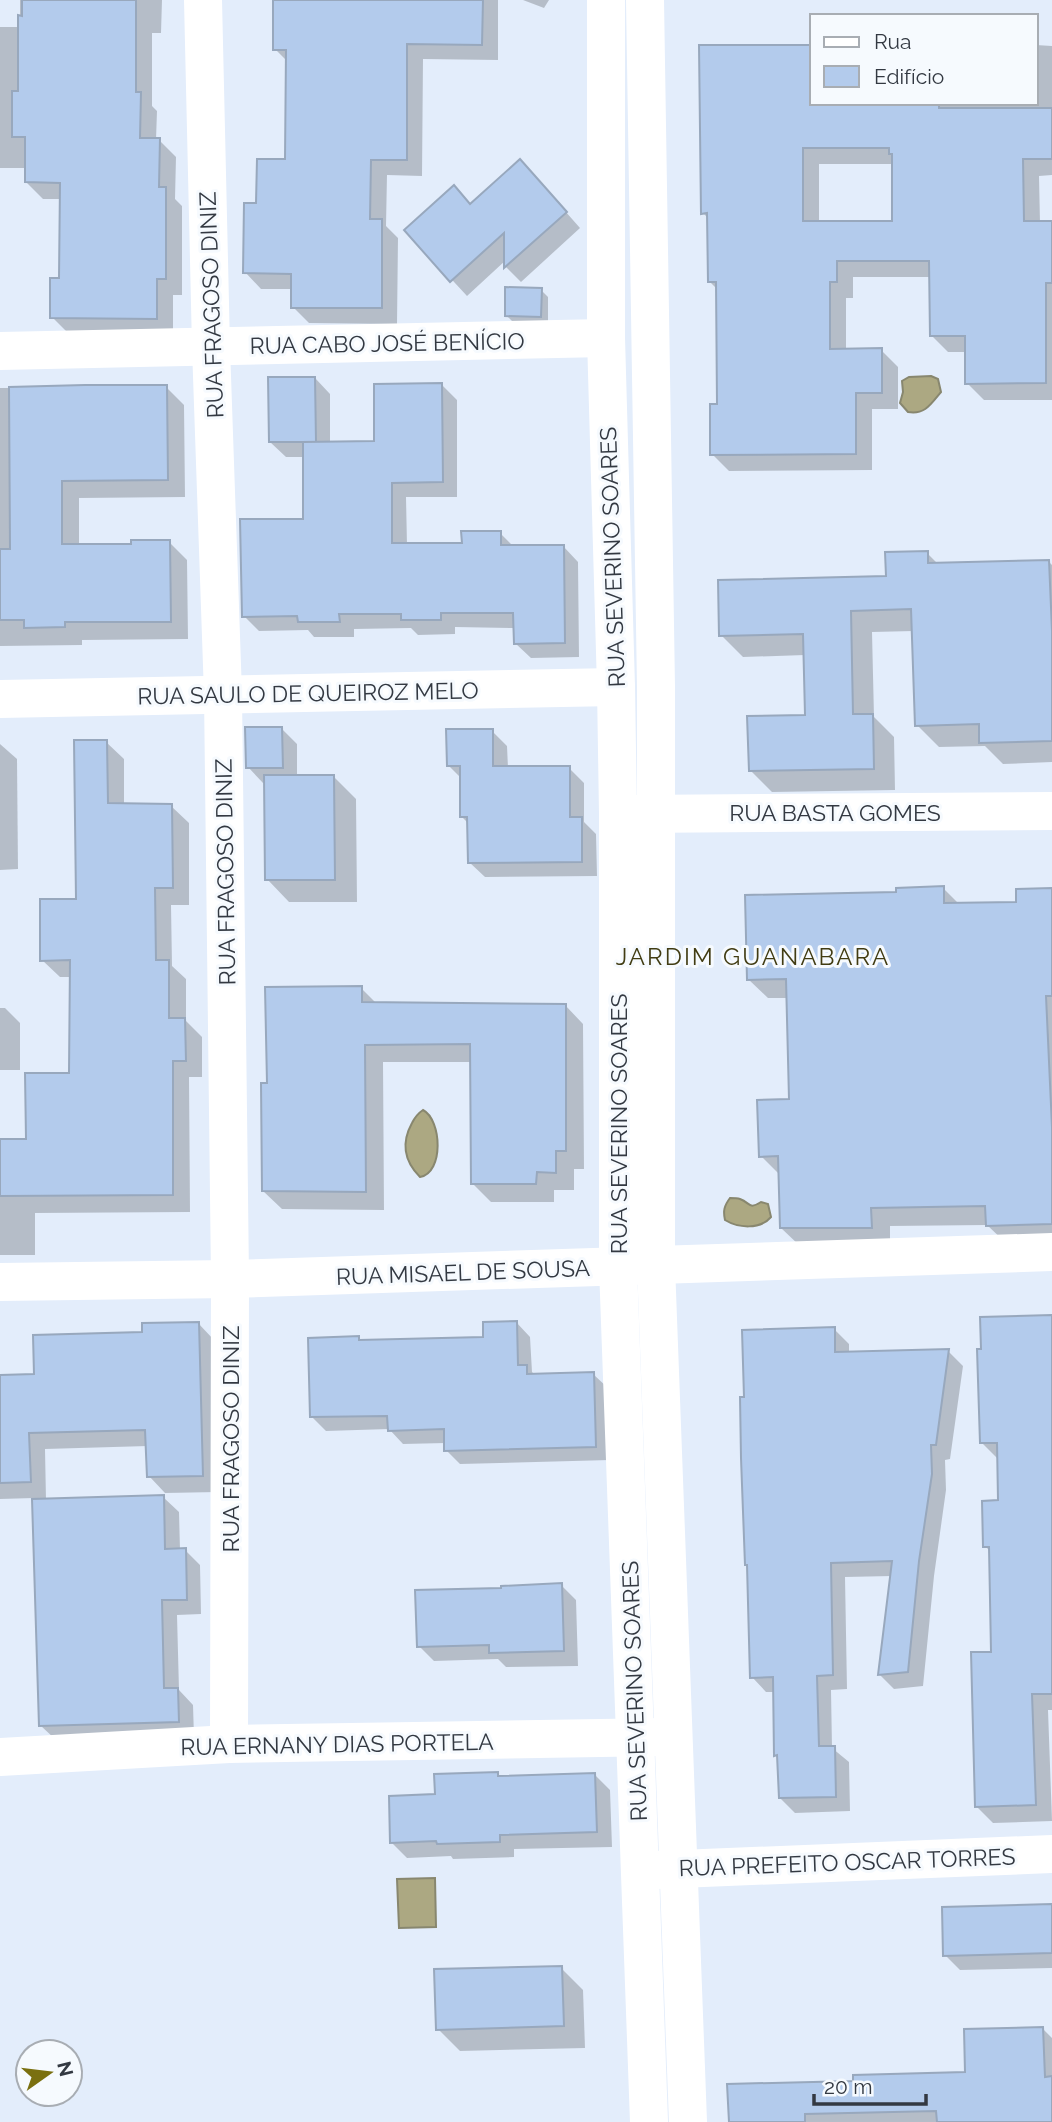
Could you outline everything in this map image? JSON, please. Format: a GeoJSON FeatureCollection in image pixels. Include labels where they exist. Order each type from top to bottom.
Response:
{"type":"FeatureCollection","features":[{"type":"Feature","properties":{"kind":"street","name":"RUA FRAGOSO DINIZ"},"geometry":{"type":"LineString","coordinates":[[203,0],[223,694],[230,1279],[229,1744]]}},
{"type":"Feature","properties":{"kind":"street","name":"RUA SEVERINO SOARES"},"geometry":{"type":"LineString","coordinates":[[606,0],[606,338],[618,814],[618,1267],[649,2122]]}},
{"type":"Feature","properties":{"kind":"street","name":"RUA SEVERINO SOARES"},"geometry":{"type":"LineString","coordinates":[[645,0],[657,813],[656,1265],[688,2122]]}},
{"type":"Feature","properties":{"kind":"street","name":"RUA CABO JOSÉ BENÍCIO"},"geometry":{"type":"LineString","coordinates":[[0,351],[606,338]]}},
{"type":"Feature","properties":{"kind":"street","name":"RUA SAULO DE QUEIROZ MELO"},"geometry":{"type":"LineString","coordinates":[[0,699],[616,687]]}},
{"type":"Feature","properties":{"kind":"street","name":"RUA BASTA GOMES"},"geometry":{"type":"LineString","coordinates":[[618,814],[1052,811]]}},
{"type":"Feature","properties":{"kind":"street","name":"RUA MISAEL DE SOUSA"},"geometry":{"type":"LineString","coordinates":[[0,1282],[230,1279],[1052,1252]]}},
{"type":"Feature","properties":{"kind":"street","name":"RUA ERNANY DIAS PORTELA"},"geometry":{"type":"LineString","coordinates":[[0,1757],[229,1744],[674,1737]]}},
{"type":"Feature","properties":{"kind":"street","name":"RUA PREFEITO OSCAR TORRES"},"geometry":{"type":"LineString","coordinates":[[641,1870],[1052,1854]]}},
{"type":"Feature","properties":{"kind":"shaded area"},"geometry":{"type":"Polygon","coordinates":[[[931,376],[938,379],[941,392],[923,410],[908,412],[900,403],[902,381],[909,377],[931,376]]]}},
{"type":"Feature","properties":{"kind":"shaded area"},"geometry":{"type":"Polygon","coordinates":[[[423,1110],[434,1124],[438,1146],[433,1166],[428,1173],[420,1177],[410,1165],[405,1145],[412,1123],[423,1110]]]}},
{"type":"Feature","properties":{"kind":"shaded area"},"geometry":{"type":"Polygon","coordinates":[[[730,1198],[740,1199],[752,1206],[761,1202],[768,1204],[771,1217],[755,1226],[730,1223],[725,1220],[724,1214],[730,1198]]]}},
{"type":"Feature","properties":{"kind":"shaded area"},"geometry":{"type":"Polygon","coordinates":[[[435,1878],[436,1927],[399,1928],[397,1879],[435,1878]]]}},
{"type":"Feature","properties":{"kind":"building"},"geometry":{"type":"Polygon","coordinates":[[[22,0],[136,0],[136,92],[141,92],[140,138],[160,138],[159,187],[166,187],[166,279],[157,279],[157,319],[50,318],[50,278],[59,278],[60,183],[25,182],[25,137],[12,137],[12,91],[18,91],[18,15],[22,16],[22,0]]]}},
{"type":"Feature","properties":{"kind":"building"},"geometry":{"type":"Polygon","coordinates":[[[273,0],[483,0],[482,45],[407,44],[407,160],[371,160],[370,219],[382,219],[382,308],[291,308],[291,274],[243,273],[244,203],[256,203],[257,159],[285,159],[286,50],[273,50],[273,0]]]}},
{"type":"Feature","properties":{"kind":"building"},"geometry":{"type":"Polygon","coordinates":[[[699,45],[810,45],[810,105],[1052,108],[1052,159],[1023,159],[1024,221],[1052,221],[1052,283],[1046,283],[1046,383],[965,384],[965,336],[930,336],[929,261],[837,261],[837,282],[830,282],[830,349],[882,348],[882,393],[856,393],[856,454],[710,455],[710,404],[717,404],[716,282],[708,282],[707,213],[701,214],[699,45]],[[803,148],[803,221],[892,221],[892,154],[889,154],[889,148],[803,148]]]}},
{"type":"Feature","properties":{"kind":"building"},"geometry":{"type":"Polygon","coordinates":[[[520,159],[567,212],[504,268],[504,233],[450,282],[404,230],[454,185],[470,204],[520,159]]]}},
{"type":"Feature","properties":{"kind":"building"},"geometry":{"type":"Polygon","coordinates":[[[505,287],[542,288],[541,317],[505,316],[505,287]]]}},
{"type":"Feature","properties":{"kind":"building"},"geometry":{"type":"Polygon","coordinates":[[[268,377],[315,377],[316,442],[269,442],[268,377]]]}},
{"type":"Feature","properties":{"kind":"building"},"geometry":{"type":"Polygon","coordinates":[[[442,383],[443,482],[392,483],[392,543],[462,543],[461,531],[501,531],[501,545],[564,545],[565,643],[514,644],[513,613],[441,613],[441,620],[401,620],[401,614],[339,614],[340,622],[298,622],[297,616],[242,617],[240,519],[303,519],[303,442],[374,441],[374,384],[442,383]]]}},
{"type":"Feature","properties":{"kind":"building"},"geometry":{"type":"Polygon","coordinates":[[[167,385],[168,480],[62,481],[62,544],[131,544],[131,540],[170,540],[171,622],[65,622],[65,627],[24,628],[24,620],[0,620],[0,549],[10,549],[9,387],[167,385]]]}},
{"type":"Feature","properties":{"kind":"building"},"geometry":{"type":"Polygon","coordinates":[[[928,551],[928,563],[1049,560],[1052,741],[979,743],[979,724],[915,726],[911,609],[851,611],[853,714],[873,714],[874,769],[749,771],[747,716],[805,715],[803,634],[719,636],[718,580],[886,576],[885,552],[928,551]]]}},
{"type":"Feature","properties":{"kind":"building"},"geometry":{"type":"Polygon","coordinates":[[[245,727],[282,727],[283,768],[246,768],[245,727]]]}},
{"type":"Feature","properties":{"kind":"building"},"geometry":{"type":"Polygon","coordinates":[[[446,729],[493,729],[493,766],[570,766],[570,817],[582,817],[582,862],[468,863],[467,817],[460,817],[460,766],[447,766],[446,729]]]}},
{"type":"Feature","properties":{"kind":"building"},"geometry":{"type":"Polygon","coordinates":[[[74,740],[107,740],[108,803],[172,804],[173,888],[155,888],[156,960],[169,960],[169,1018],[185,1018],[186,1061],[173,1061],[173,1195],[0,1196],[0,1139],[26,1139],[25,1073],[69,1073],[70,960],[40,961],[40,899],[76,899],[74,740]]]}},
{"type":"Feature","properties":{"kind":"building"},"geometry":{"type":"Polygon","coordinates":[[[264,775],[334,775],[335,880],[265,880],[264,775]]]}},
{"type":"Feature","properties":{"kind":"building"},"geometry":{"type":"Polygon","coordinates":[[[944,886],[944,903],[1016,902],[1016,889],[1052,888],[1052,996],[1046,996],[1052,1127],[1052,1224],[986,1226],[985,1206],[871,1208],[872,1228],[780,1228],[778,1156],[759,1157],[757,1100],[789,1099],[786,979],[747,980],[745,895],[896,892],[896,888],[944,886]]]}},
{"type":"Feature","properties":{"kind":"building"},"geometry":{"type":"Polygon","coordinates":[[[362,986],[362,1002],[566,1004],[566,1151],[556,1151],[556,1173],[537,1172],[536,1184],[471,1184],[470,1044],[365,1045],[366,1192],[262,1191],[261,1083],[267,1083],[265,987],[362,986]]]}},
{"type":"Feature","properties":{"kind":"building"},"geometry":{"type":"Polygon","coordinates":[[[1052,1315],[1052,1694],[1032,1694],[1036,1805],[975,1807],[971,1652],[991,1652],[989,1547],[983,1547],[982,1501],[998,1500],[997,1443],[980,1443],[977,1349],[981,1349],[980,1317],[1052,1315]]]}},
{"type":"Feature","properties":{"kind":"building"},"geometry":{"type":"Polygon","coordinates":[[[517,1321],[518,1365],[527,1365],[527,1374],[594,1372],[596,1447],[444,1451],[444,1429],[388,1431],[387,1416],[310,1417],[308,1338],[359,1336],[359,1340],[483,1337],[483,1322],[517,1321]]]}},
{"type":"Feature","properties":{"kind":"building"},"geometry":{"type":"Polygon","coordinates":[[[199,1322],[203,1476],[147,1477],[145,1430],[29,1433],[31,1482],[0,1483],[0,1375],[34,1374],[33,1335],[142,1332],[142,1323],[199,1322]]]}},
{"type":"Feature","properties":{"kind":"building"},"geometry":{"type":"Polygon","coordinates":[[[835,1327],[835,1352],[949,1349],[936,1445],[931,1445],[932,1474],[919,1561],[908,1672],[878,1675],[892,1561],[831,1563],[833,1675],[817,1676],[819,1746],[835,1746],[836,1797],[779,1798],[777,1755],[774,1756],[773,1677],[750,1678],[741,1458],[740,1397],[744,1397],[742,1330],[835,1327]]]}},
{"type":"Feature","properties":{"kind":"building"},"geometry":{"type":"Polygon","coordinates":[[[164,1495],[165,1549],[186,1548],[187,1600],[162,1600],[164,1688],[178,1688],[179,1722],[39,1726],[32,1499],[164,1495]]]}},
{"type":"Feature","properties":{"kind":"building"},"geometry":{"type":"Polygon","coordinates":[[[562,1583],[564,1651],[489,1653],[489,1645],[417,1647],[415,1590],[562,1583]]]}},
{"type":"Feature","properties":{"kind":"building"},"geometry":{"type":"Polygon","coordinates":[[[498,1772],[498,1776],[595,1773],[597,1832],[500,1835],[500,1842],[390,1843],[389,1796],[435,1794],[434,1774],[498,1772]]]}},
{"type":"Feature","properties":{"kind":"building"},"geometry":{"type":"Polygon","coordinates":[[[1052,1904],[1052,1953],[943,1956],[942,1907],[1052,1904]]]}},
{"type":"Feature","properties":{"kind":"building"},"geometry":{"type":"Polygon","coordinates":[[[562,1966],[564,2026],[436,2030],[434,1969],[562,1966]]]}},
{"type":"Feature","properties":{"kind":"building"},"geometry":{"type":"Polygon","coordinates":[[[1043,2027],[1045,2077],[1052,2076],[1052,2122],[937,2122],[936,2111],[805,2114],[805,2122],[729,2122],[727,2084],[853,2081],[853,2075],[965,2072],[964,2029],[1043,2027]]]}},
{"type":"Feature","properties":{"kind":"district","name":"JARDIM GUANABARA"},"geometry":{"type":"Point","coordinates":[753,956]}}]}
